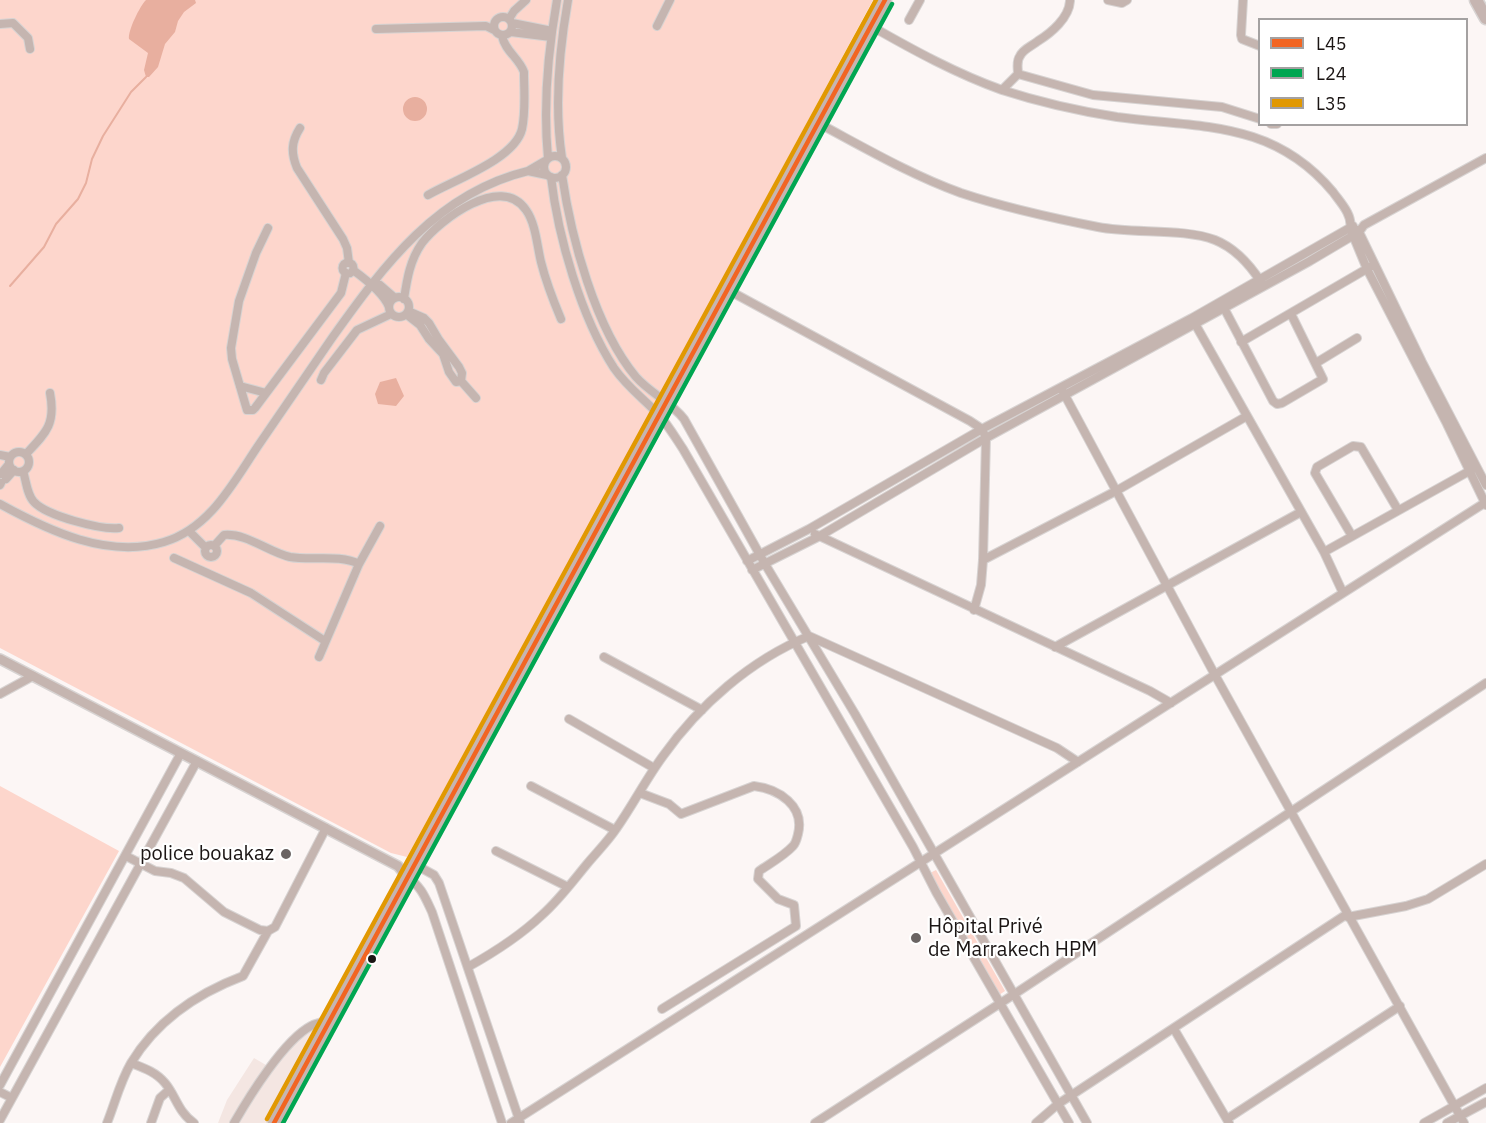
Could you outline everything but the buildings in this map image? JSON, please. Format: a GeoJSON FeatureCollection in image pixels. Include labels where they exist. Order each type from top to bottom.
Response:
{"type":"FeatureCollection","features":[{"type":"Feature","properties":{"kind":"main road"},"geometry":{"type":"LineString","coordinates":[[274,1123],[885,0]]}},
{"type":"Feature","properties":{"kind":"main road"},"geometry":{"type":"LineString","coordinates":[[1476,0],[1486,18]]}},
{"type":"Feature","properties":{"kind":"street"},"geometry":{"type":"LineString","coordinates":[[502,36],[511,25],[514,11],[526,0]]}},
{"type":"Feature","properties":{"kind":"street"},"geometry":{"type":"LineString","coordinates":[[557,0],[551,34],[546,159],[543,167],[549,176],[562,237],[589,317],[614,368],[627,385],[660,416],[683,449],[1069,1123]]}},
{"type":"Feature","properties":{"kind":"street"},"geometry":{"type":"LineString","coordinates":[[568,0],[562,37],[558,89],[558,124],[562,158],[566,165],[562,175],[574,234],[600,313],[613,342],[635,376],[646,388],[679,412],[684,419],[765,564],[855,714],[1087,1123]]}},
{"type":"Feature","properties":{"kind":"street"},"geometry":{"type":"LineString","coordinates":[[657,26],[670,0]]}},
{"type":"Feature","properties":{"kind":"street"},"geometry":{"type":"LineString","coordinates":[[909,20],[920,0]]}},
{"type":"Feature","properties":{"kind":"street"},"geometry":{"type":"LineString","coordinates":[[1002,90],[1018,74],[1020,56],[1023,51],[1051,32],[1070,8],[1070,0]]}},
{"type":"Feature","properties":{"kind":"street"},"geometry":{"type":"LineString","coordinates":[[1108,0],[1122,3],[1127,0]]}},
{"type":"Feature","properties":{"kind":"street"},"geometry":{"type":"LineString","coordinates":[[1243,0],[1242,39],[1258,45]]}},
{"type":"Feature","properties":{"kind":"street"},"geometry":{"type":"LineString","coordinates":[[376,29],[492,26],[501,17],[511,25],[551,34]]}},
{"type":"Feature","properties":{"kind":"street"},"geometry":{"type":"LineString","coordinates":[[0,24],[13,22],[28,38],[30,49]]}},
{"type":"Feature","properties":{"kind":"street"},"geometry":{"type":"LineString","coordinates":[[428,195],[505,154],[519,139],[523,122],[524,72],[522,66],[507,49],[502,36],[492,26]]}},
{"type":"Feature","properties":{"kind":"street"},"geometry":{"type":"LineString","coordinates":[[871,26],[944,65],[1002,90],[1084,111],[1145,120],[1213,126],[1249,134],[1286,152],[1317,176],[1344,208],[1371,267],[1474,468],[1486,485]]}},
{"type":"Feature","properties":{"kind":"street"},"geometry":{"type":"LineString","coordinates":[[1018,74],[1093,95],[1221,107],[1258,118]]}},
{"type":"Feature","properties":{"kind":"street"},"geometry":{"type":"LineString","coordinates":[[818,123],[921,177],[1000,205],[1102,228],[1207,237],[1232,249],[1247,263],[1261,283]]}},
{"type":"Feature","properties":{"kind":"street"},"geometry":{"type":"LineString","coordinates":[[268,228],[249,270],[239,301],[231,348],[245,407],[250,411],[341,293],[349,269],[347,248],[343,239],[297,168],[292,148],[294,137],[300,128]]}},
{"type":"Feature","properties":{"kind":"street"},"geometry":{"type":"LineString","coordinates":[[0,504],[46,527],[103,545],[124,548],[164,542],[189,531],[221,501],[372,284],[411,239],[445,209],[486,184],[528,171],[555,155],[562,158]]}},
{"type":"Feature","properties":{"kind":"street"},"geometry":{"type":"LineString","coordinates":[[752,570],[818,537],[986,438],[1065,396],[1355,228],[1486,158]]}},
{"type":"Feature","properties":{"kind":"street"},"geometry":{"type":"LineString","coordinates":[[528,171],[557,178],[562,175]]}},
{"type":"Feature","properties":{"kind":"street"},"geometry":{"type":"LineString","coordinates":[[407,312],[408,306],[404,299],[411,264],[433,231],[463,208],[477,201],[505,197],[520,203],[530,218],[542,265],[561,319]]}},
{"type":"Feature","properties":{"kind":"street"},"geometry":{"type":"LineString","coordinates":[[1241,342],[1371,267]]}},
{"type":"Feature","properties":{"kind":"street"},"geometry":{"type":"LineString","coordinates":[[349,269],[372,284],[386,299],[390,310],[397,317],[407,312]]}},
{"type":"Feature","properties":{"kind":"street"},"geometry":{"type":"LineString","coordinates":[[747,561],[809,529],[982,429],[1224,308],[1261,283]]}},
{"type":"Feature","properties":{"kind":"street"},"geometry":{"type":"LineString","coordinates":[[372,284],[380,285],[395,298],[404,299]]}},
{"type":"Feature","properties":{"kind":"street"},"geometry":{"type":"LineString","coordinates":[[728,290],[900,382],[982,429],[986,438],[983,561],[981,585],[974,610]]}},
{"type":"Feature","properties":{"kind":"street"},"geometry":{"type":"LineString","coordinates":[[321,380],[357,330],[390,310],[395,298]]}},
{"type":"Feature","properties":{"kind":"street"},"geometry":{"type":"LineString","coordinates":[[1224,308],[1273,401],[1277,404],[1321,381],[1323,376],[1291,314]]}},
{"type":"Feature","properties":{"kind":"street"},"geometry":{"type":"LineString","coordinates":[[407,312],[443,354],[452,378],[461,381],[476,398]]}},
{"type":"Feature","properties":{"kind":"street"},"geometry":{"type":"LineString","coordinates":[[1194,321],[1324,552],[1343,593]]}},
{"type":"Feature","properties":{"kind":"street"},"geometry":{"type":"LineString","coordinates":[[1316,363],[1357,338]]}},
{"type":"Feature","properties":{"kind":"street"},"geometry":{"type":"LineString","coordinates":[[240,386],[266,393]]}},
{"type":"Feature","properties":{"kind":"street"},"geometry":{"type":"LineString","coordinates":[[1061,388],[1215,675],[1462,1120]]}},
{"type":"Feature","properties":{"kind":"street"},"geometry":{"type":"LineString","coordinates":[[27,454],[50,425],[52,416],[50,393]]}},
{"type":"Feature","properties":{"kind":"street"},"geometry":{"type":"LineString","coordinates":[[983,561],[1116,491],[1247,416]]}},
{"type":"Feature","properties":{"kind":"street"},"geometry":{"type":"LineString","coordinates":[[1352,536],[1315,473],[1317,467],[1353,446],[1360,447],[1398,510]]}},
{"type":"Feature","properties":{"kind":"street"},"geometry":{"type":"LineString","coordinates":[[2,480],[17,452],[27,454]]}},
{"type":"Feature","properties":{"kind":"street"},"geometry":{"type":"LineString","coordinates":[[27,454],[29,464],[24,471],[29,493],[34,502],[48,511],[107,530],[119,528]]}},
{"type":"Feature","properties":{"kind":"street"},"geometry":{"type":"LineString","coordinates":[[0,455],[24,471]]}},
{"type":"Feature","properties":{"kind":"street"},"geometry":{"type":"LineString","coordinates":[[511,1123],[519,1121],[1486,503],[1474,468]]}},
{"type":"Feature","properties":{"kind":"street"},"geometry":{"type":"LineString","coordinates":[[1324,552],[1474,468]]}},
{"type":"Feature","properties":{"kind":"street"},"geometry":{"type":"LineString","coordinates":[[1056,647],[1301,512]]}},
{"type":"Feature","properties":{"kind":"street"},"geometry":{"type":"LineString","coordinates":[[319,657],[359,564],[380,526]]}},
{"type":"Feature","properties":{"kind":"street"},"geometry":{"type":"LineString","coordinates":[[809,529],[818,537],[1150,691],[1171,703]]}},
{"type":"Feature","properties":{"kind":"street"},"geometry":{"type":"LineString","coordinates":[[189,531],[210,550]]}},
{"type":"Feature","properties":{"kind":"street"},"geometry":{"type":"LineString","coordinates":[[203,570],[210,550],[224,535],[234,535],[288,556],[346,560],[359,564]]}},
{"type":"Feature","properties":{"kind":"street"},"geometry":{"type":"LineString","coordinates":[[174,558],[251,593],[325,641]]}},
{"type":"Feature","properties":{"kind":"street"},"geometry":{"type":"LineString","coordinates":[[468,967],[486,957],[542,915],[568,888],[615,830],[654,768],[702,710],[740,677],[809,636],[1057,748],[1078,762]]}},
{"type":"Feature","properties":{"kind":"street"},"geometry":{"type":"LineString","coordinates":[[604,657],[702,710]]}},
{"type":"Feature","properties":{"kind":"street"},"geometry":{"type":"LineString","coordinates":[[0,659],[398,866],[423,892],[432,912],[502,1123]]}},
{"type":"Feature","properties":{"kind":"street"},"geometry":{"type":"LineString","coordinates":[[0,694],[33,676]]}},
{"type":"Feature","properties":{"kind":"street"},"geometry":{"type":"LineString","coordinates":[[815,1123],[1000,1004],[1486,683]]}},
{"type":"Feature","properties":{"kind":"street"},"geometry":{"type":"LineString","coordinates":[[841,723],[855,714]]}},
{"type":"Feature","properties":{"kind":"street"},"geometry":{"type":"LineString","coordinates":[[569,719],[654,768]]}},
{"type":"Feature","properties":{"kind":"street"},"geometry":{"type":"LineString","coordinates":[[0,1085],[181,753]]}},
{"type":"Feature","properties":{"kind":"street"},"geometry":{"type":"LineString","coordinates":[[0,1120],[196,761]]}},
{"type":"Feature","properties":{"kind":"street"},"geometry":{"type":"LineString","coordinates":[[531,786],[615,830]]}},
{"type":"Feature","properties":{"kind":"street"},"geometry":{"type":"LineString","coordinates":[[640,792],[669,804],[681,814],[754,786],[766,787],[787,799],[799,816],[800,827],[793,846],[759,871],[759,879],[778,899],[794,905],[796,926],[662,1009]]}},
{"type":"Feature","properties":{"kind":"street"},"geometry":{"type":"LineString","coordinates":[[107,1123],[131,1063],[149,1038],[172,1014],[220,985],[243,976],[268,931],[275,927],[326,828]]}},
{"type":"Feature","properties":{"kind":"street"},"geometry":{"type":"LineString","coordinates":[[496,851],[568,888]]}},
{"type":"Feature","properties":{"kind":"street"},"geometry":{"type":"LineString","coordinates":[[126,856],[155,871],[171,873],[184,878],[224,912],[260,930],[268,931]]}},
{"type":"Feature","properties":{"kind":"street"},"geometry":{"type":"LineString","coordinates":[[398,866],[414,864],[434,875],[440,883],[519,1121]]}},
{"type":"Feature","properties":{"kind":"street"},"geometry":{"type":"LineString","coordinates":[[1036,1123],[1058,1104],[1348,916],[1406,906],[1428,899],[1486,864]]}},
{"type":"Feature","properties":{"kind":"street"},"geometry":{"type":"LineString","coordinates":[[57,980],[72,987]]}},
{"type":"Feature","properties":{"kind":"street"},"geometry":{"type":"LineString","coordinates":[[1174,1029],[1228,1121],[1400,1006]]}},
{"type":"Feature","properties":{"kind":"street"},"geometry":{"type":"LineString","coordinates":[[234,1123],[255,1089],[299,1034],[312,1026],[329,1021]]}},
{"type":"Feature","properties":{"kind":"street"},"geometry":{"type":"LineString","coordinates":[[131,1063],[155,1073],[166,1084],[178,1107],[194,1123]]}},
{"type":"Feature","properties":{"kind":"street"},"geometry":{"type":"LineString","coordinates":[[1424,1123],[1486,1088]]}},
{"type":"Feature","properties":{"kind":"street"},"geometry":{"type":"LineString","coordinates":[[151,1123],[160,1098],[169,1090]]}},
{"type":"Feature","properties":{"kind":"street"},"geometry":{"type":"LineString","coordinates":[[0,1092],[12,1098]]}},
{"type":"Feature","properties":{"kind":"street"},"geometry":{"type":"LineString","coordinates":[[1447,1123],[1462,1120],[1486,1102]]}},
{"type":"Feature","properties":{"kind":"shaded area"},"geometry":{"type":"Polygon","coordinates":[[[0,0],[873,0],[407,857],[391,853],[0,648],[0,0]]]}},
{"type":"Feature","properties":{"kind":"shaded area"},"geometry":{"type":"Polygon","coordinates":[[[146,0],[195,0],[196,3],[184,12],[178,21],[175,32],[165,44],[158,67],[149,77],[146,77],[144,70],[148,53],[129,39],[135,18],[146,0]]]}},
{"type":"Feature","properties":{"kind":"shaded area"},"geometry":{"type":"Polygon","coordinates":[[[415,97],[424,100],[427,109],[424,118],[415,121],[406,118],[403,109],[406,100],[415,97]]]}},
{"type":"Feature","properties":{"kind":"shaded area"},"geometry":{"type":"Polygon","coordinates":[[[396,378],[404,396],[396,406],[378,404],[375,394],[380,382],[396,378]]]}},
{"type":"Feature","properties":{"kind":"shaded area"},"geometry":{"type":"Polygon","coordinates":[[[0,786],[119,851],[0,1067],[0,786]]]}},
{"type":"Feature","properties":{"kind":"shaded area"},"geometry":{"type":"Polygon","coordinates":[[[936,870],[1005,991],[999,995],[930,873],[936,870]]]}},
{"type":"Feature","properties":{"kind":"shaded area"},"geometry":{"type":"Polygon","coordinates":[[[327,1014],[269,1123],[218,1123],[227,1100],[254,1058],[266,1065],[294,1032],[327,1014]]]}},
{"type":"Feature","properties":{"kind":"waterway"},"geometry":{"type":"LineString","coordinates":[[10,286],[44,247],[56,224],[78,199],[103,136],[131,92],[146,77]]}},
{"type":"Feature","properties":{"kind":"transit line","name":"L35"},"geometry":{"type":"LineString","coordinates":[[267,1119],[876,0]]}},
{"type":"Feature","properties":{"kind":"transit line","name":"L45"},"geometry":{"type":"LineString","coordinates":[[274,1123],[885,0]]}},
{"type":"Feature","properties":{"kind":"transit line","name":"L24"},"geometry":{"type":"LineString","coordinates":[[283,1123],[892,4]]}},
{"type":"Feature","properties":{"kind":"place","name":"police bouakaz"},"geometry":{"type":"Point","coordinates":[286,854]}},
{"type":"Feature","properties":{"kind":"place","name":"Hôpital Privé de Marrakech HPM"},"geometry":{"type":"Point","coordinates":[916,938]}}]}
